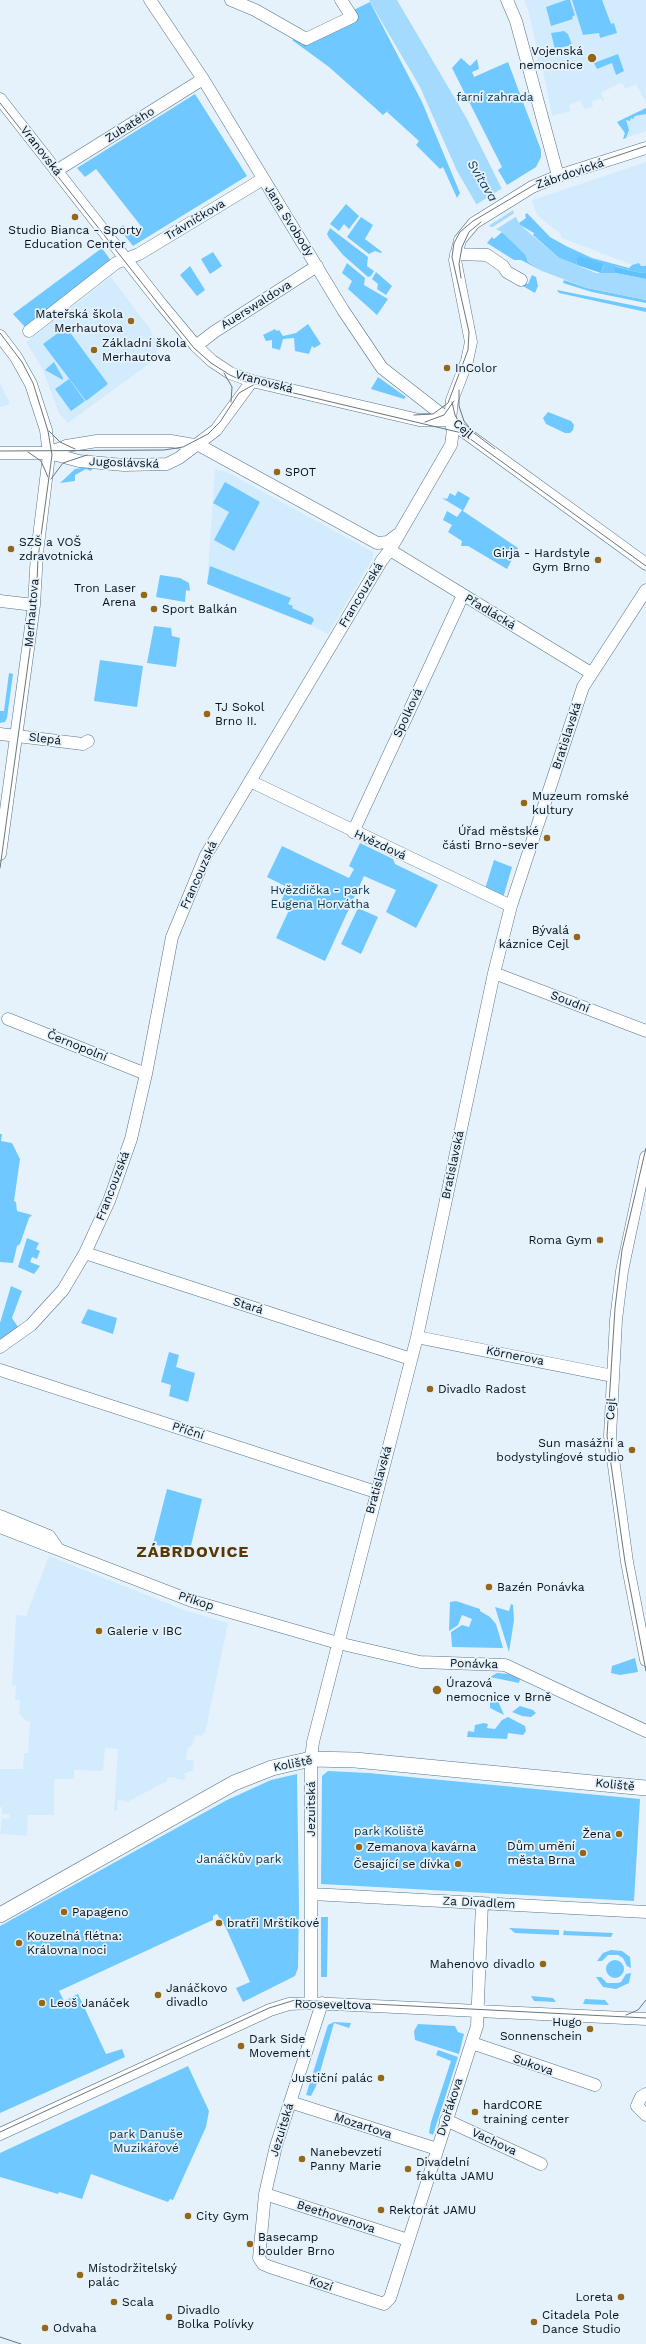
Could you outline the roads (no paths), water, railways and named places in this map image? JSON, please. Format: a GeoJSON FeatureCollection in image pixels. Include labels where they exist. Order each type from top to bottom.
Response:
{"type":"FeatureCollection","features":[{"type":"Feature","properties":{"kind":"main road","name":"Koliště"},"geometry":{"type":"LineString","coordinates":[[3,1912],[234,1783],[272,1768],[311,1759],[355,1760],[646,1788]]}},
{"type":"Feature","properties":{"kind":"street","name":"Jana Svobody"},"geometry":{"type":"LineString","coordinates":[[150,0],[203,79],[343,310],[382,368],[450,420]]}},
{"type":"Feature","properties":{"kind":"street"},"geometry":{"type":"LineString","coordinates":[[231,0],[255,10],[306,39],[352,17],[342,0]]}},
{"type":"Feature","properties":{"kind":"street"},"geometry":{"type":"LineString","coordinates":[[506,0],[516,21],[558,176]]}},
{"type":"Feature","properties":{"kind":"street","name":"Zubatého"},"geometry":{"type":"LineString","coordinates":[[56,171],[203,79]]}},
{"type":"Feature","properties":{"kind":"street","name":"Vranovská"},"geometry":{"type":"LineString","coordinates":[[0,99],[126,260],[196,346],[222,368],[252,381],[419,420],[450,420]]}},
{"type":"Feature","properties":{"kind":"street","name":"Zábrdovická"},"geometry":{"type":"LineString","coordinates":[[478,221],[514,197],[558,176],[646,148]]}},
{"type":"Feature","properties":{"kind":"street","name":"Trávníčkova"},"geometry":{"type":"LineString","coordinates":[[126,260],[139,254],[263,179]]}},
{"type":"Feature","properties":{"kind":"street","name":"Cejl"},"geometry":{"type":"LineString","coordinates":[[478,221],[463,234],[456,254],[457,271],[472,334],[467,361],[452,400],[450,420],[646,564]]}},
{"type":"Feature","properties":{"kind":"street"},"geometry":{"type":"LineString","coordinates":[[456,254],[487,255],[503,266],[507,272],[521,280]]}},
{"type":"Feature","properties":{"kind":"street"},"geometry":{"type":"LineString","coordinates":[[29,331],[114,265],[126,260]]}},
{"type":"Feature","properties":{"kind":"street","name":"Auerswaldova"},"geometry":{"type":"LineString","coordinates":[[196,346],[214,332],[317,266]]}},
{"type":"Feature","properties":{"kind":"street","name":"Merhautova"},"geometry":{"type":"LineString","coordinates":[[0,336],[20,363],[31,384],[46,430],[49,453],[36,553],[34,605],[0,854]]}},
{"type":"Feature","properties":{"kind":"street","name":"Jugoslávská"},"geometry":{"type":"LineString","coordinates":[[0,453],[49,453],[70,459],[96,463],[167,464],[179,458],[222,424],[252,381]]}},
{"type":"Feature","properties":{"kind":"street","name":"Francouzská"},"geometry":{"type":"LineString","coordinates":[[0,1347],[31,1325],[63,1290],[85,1253],[109,1201],[131,1139],[146,1074],[172,937],[206,855],[382,560],[390,550],[451,445],[453,430],[450,420]]}},
{"type":"Feature","properties":{"kind":"street","name":"Jugoslávská"},"geometry":{"type":"LineString","coordinates":[[49,453],[66,446],[97,441],[171,441],[195,445]]}},
{"type":"Feature","properties":{"kind":"street"},"geometry":{"type":"LineString","coordinates":[[195,445],[377,543],[388,542],[399,533]]}},
{"type":"Feature","properties":{"kind":"street","name":"Přadlácká"},"geometry":{"type":"LineString","coordinates":[[390,550],[591,673]]}},
{"type":"Feature","properties":{"kind":"street","name":"Bratislavská"},"geometry":{"type":"LineString","coordinates":[[311,1759],[313,1742],[411,1359],[494,973],[511,906],[583,687],[646,590]]}},
{"type":"Feature","properties":{"kind":"street","name":"Spolková"},"geometry":{"type":"LineString","coordinates":[[353,832],[463,595]]}},
{"type":"Feature","properties":{"kind":"street"},"geometry":{"type":"LineString","coordinates":[[0,601],[34,605]]}},
{"type":"Feature","properties":{"kind":"street","name":"Slepá"},"geometry":{"type":"LineString","coordinates":[[0,734],[83,744],[88,741]]}},
{"type":"Feature","properties":{"kind":"street","name":"Hvězdová"},"geometry":{"type":"LineString","coordinates":[[250,781],[353,832],[511,906]]}},
{"type":"Feature","properties":{"kind":"street","name":"Soudní"},"geometry":{"type":"LineString","coordinates":[[494,973],[646,1031]]}},
{"type":"Feature","properties":{"kind":"street","name":"Černopolní"},"geometry":{"type":"LineString","coordinates":[[8,1019],[146,1074]]}},
{"type":"Feature","properties":{"kind":"street","name":"Cejl"},"geometry":{"type":"LineString","coordinates":[[646,1157],[625,1251],[617,1308],[610,1436],[627,1562],[646,1660]]}},
{"type":"Feature","properties":{"kind":"street","name":"Stará"},"geometry":{"type":"LineString","coordinates":[[85,1253],[411,1359]]}},
{"type":"Feature","properties":{"kind":"street","name":"Körnerova"},"geometry":{"type":"LineString","coordinates":[[416,1337],[613,1376]]}},
{"type":"Feature","properties":{"kind":"street","name":"Příční"},"geometry":{"type":"LineString","coordinates":[[0,1370],[376,1492]]}},
{"type":"Feature","properties":{"kind":"street","name":"Příkop"},"geometry":{"type":"LineString","coordinates":[[0,1516],[49,1536],[58,1549]]}},
{"type":"Feature","properties":{"kind":"street","name":"Příkop"},"geometry":{"type":"LineString","coordinates":[[0,1527],[192,1601],[338,1643]]}},
{"type":"Feature","properties":{"kind":"street","name":"Ponávka"},"geometry":{"type":"LineString","coordinates":[[338,1643],[420,1662],[505,1665],[646,1731]]}},
{"type":"Feature","properties":{"kind":"street","name":"Jezuitská"},"geometry":{"type":"LineString","coordinates":[[260,2261],[259,2253],[265,2194],[276,2146],[290,2102],[317,2003],[312,1910],[311,1759]]}},
{"type":"Feature","properties":{"kind":"street","name":"Za Divadlem"},"geometry":{"type":"LineString","coordinates":[[312,1894],[646,1912]]}},
{"type":"Feature","properties":{"kind":"street","name":"Dvořákova"},"geometry":{"type":"LineString","coordinates":[[384,2304],[390,2298],[477,2026],[482,1903]]}},
{"type":"Feature","properties":{"kind":"street","name":"Rooseveltova"},"geometry":{"type":"LineString","coordinates":[[0,2134],[270,2010],[289,2004],[317,2003],[646,2019]]}},
{"type":"Feature","properties":{"kind":"street","name":"Sukova"},"geometry":{"type":"LineString","coordinates":[[472,2043],[595,2085]]}},
{"type":"Feature","properties":{"kind":"street"},"geometry":{"type":"LineString","coordinates":[[641,2099],[646,2115]]}},
{"type":"Feature","properties":{"kind":"street","name":"Mozartova"},"geometry":{"type":"LineString","coordinates":[[290,2102],[437,2149]]}},
{"type":"Feature","properties":{"kind":"street","name":"Vachova"},"geometry":{"type":"LineString","coordinates":[[446,2120],[541,2164]]}},
{"type":"Feature","properties":{"kind":"street","name":"Beethovenova"},"geometry":{"type":"LineString","coordinates":[[265,2194],[408,2240]]}},
{"type":"Feature","properties":{"kind":"street","name":"Kozí"},"geometry":{"type":"LineString","coordinates":[[260,2261],[270,2267],[384,2304]]}},
{"type":"Feature","properties":{"kind":"water","name":"Svitava"},"geometry":{"type":"Polygon","coordinates":[[[369,0],[397,0],[467,119],[520,225],[559,258],[596,273],[615,273],[646,279],[646,300],[587,288],[542,271],[528,262],[526,255],[502,232],[489,226],[457,171],[420,87],[369,0]]]}},
{"type":"Feature","properties":{"kind":"tram line"},"geometry":{"type":"LineString","coordinates":[[0,103],[194,348],[211,363],[243,381],[462,433],[646,566]]}},
{"type":"Feature","properties":{"kind":"tram line"},"geometry":{"type":"LineString","coordinates":[[414,415],[433,414],[448,403],[468,350],[469,332],[452,257],[454,243],[460,232],[473,221],[539,182],[646,146]]}},
{"type":"Feature","properties":{"kind":"tram line"},"geometry":{"type":"LineString","coordinates":[[461,278],[459,264],[462,247],[469,232],[481,222]]}},
{"type":"Feature","properties":{"kind":"tram line"},"geometry":{"type":"LineString","coordinates":[[0,333],[22,362],[33,383],[48,431],[52,455],[38,558],[36,606],[0,868]]}},
{"type":"Feature","properties":{"kind":"tram line"},"geometry":{"type":"LineString","coordinates":[[224,373],[232,387],[231,402]]}},
{"type":"Feature","properties":{"kind":"tram line"},"geometry":{"type":"LineString","coordinates":[[0,451],[164,450],[183,447],[208,434],[220,422],[239,393],[255,384]]}},
{"type":"Feature","properties":{"kind":"tram line"},"geometry":{"type":"LineString","coordinates":[[459,390],[459,406],[464,421],[474,433],[495,449]]}},
{"type":"Feature","properties":{"kind":"tram line"},"geometry":{"type":"LineString","coordinates":[[425,422],[444,415],[454,401]]}},
{"type":"Feature","properties":{"kind":"tram line"},"geometry":{"type":"LineString","coordinates":[[452,402],[455,415],[463,430]]}},
{"type":"Feature","properties":{"kind":"tram line"},"geometry":{"type":"LineString","coordinates":[[459,427],[474,433]]}},
{"type":"Feature","properties":{"kind":"tram line"},"geometry":{"type":"LineString","coordinates":[[49,431],[60,442],[75,449]]}},
{"type":"Feature","properties":{"kind":"tram line"},"geometry":{"type":"LineString","coordinates":[[28,452],[41,461],[48,477]]}},
{"type":"Feature","properties":{"kind":"tram line"},"geometry":{"type":"LineString","coordinates":[[51,479],[63,463],[87,455]]}},
{"type":"Feature","properties":{"kind":"tram line"},"geometry":{"type":"LineString","coordinates":[[646,1148],[622,1250],[615,1308],[607,1436],[625,1562],[646,1671]]}},
{"type":"Feature","properties":{"kind":"tram line"},"geometry":{"type":"LineString","coordinates":[[0,2132],[269,2008],[295,2000],[646,2018]]}},
{"type":"Feature","properties":{"kind":"tram line"},"geometry":{"type":"LineString","coordinates":[[626,2015],[638,2010],[646,2000]]}},
{"type":"Feature","properties":{"kind":"tram line"},"geometry":{"type":"LineString","coordinates":[[0,2337],[21,2344]]}},
{"type":"Feature","properties":{"kind":"place","name":"Vojenská nemocnice"},"geometry":{"type":"Point","coordinates":[592,58]}},
{"type":"Feature","properties":{"kind":"place","name":"Studio Bianca - Sporty Education Center"},"geometry":{"type":"Point","coordinates":[75,217]}},
{"type":"Feature","properties":{"kind":"place","name":"Mateřská škola Merhautova"},"geometry":{"type":"Point","coordinates":[131,321]}},
{"type":"Feature","properties":{"kind":"place","name":"Základní škola Merhautova"},"geometry":{"type":"Point","coordinates":[94,350]}},
{"type":"Feature","properties":{"kind":"place","name":"InColor"},"geometry":{"type":"Point","coordinates":[447,368]}},
{"type":"Feature","properties":{"kind":"place","name":"SPOT"},"geometry":{"type":"Point","coordinates":[277,472]}},
{"type":"Feature","properties":{"kind":"place","name":"SZŠ a VOŠ zdravotnická"},"geometry":{"type":"Point","coordinates":[11,549]}},
{"type":"Feature","properties":{"kind":"place","name":"Girja - Hardstyle Gym Brno"},"geometry":{"type":"Point","coordinates":[598,560]}},
{"type":"Feature","properties":{"kind":"place","name":"Tron Laser Arena"},"geometry":{"type":"Point","coordinates":[144,595]}},
{"type":"Feature","properties":{"kind":"place","name":"Sport Balkán"},"geometry":{"type":"Point","coordinates":[154,609]}},
{"type":"Feature","properties":{"kind":"place","name":"TJ Sokol Brno II."},"geometry":{"type":"Point","coordinates":[207,714]}},
{"type":"Feature","properties":{"kind":"place","name":"Muzeum romské kultury"},"geometry":{"type":"Point","coordinates":[524,803]}},
{"type":"Feature","properties":{"kind":"place","name":"Úřad městské části Brno-sever"},"geometry":{"type":"Point","coordinates":[547,838]}},
{"type":"Feature","properties":{"kind":"place","name":"Bývalá káznice Cejl"},"geometry":{"type":"Point","coordinates":[577,937]}},
{"type":"Feature","properties":{"kind":"place","name":"Roma Gym"},"geometry":{"type":"Point","coordinates":[600,1240]}},
{"type":"Feature","properties":{"kind":"place","name":"Divadlo Radost"},"geometry":{"type":"Point","coordinates":[430,1389]}},
{"type":"Feature","properties":{"kind":"place","name":"Sun masážní a bodystylingové studio"},"geometry":{"type":"Point","coordinates":[632,1450]}},
{"type":"Feature","properties":{"kind":"place","name":"Bazén Ponávka"},"geometry":{"type":"Point","coordinates":[489,1587]}},
{"type":"Feature","properties":{"kind":"place","name":"Galerie v IBC"},"geometry":{"type":"Point","coordinates":[99,1631]}},
{"type":"Feature","properties":{"kind":"place","name":"Úrazová nemocnice v Brně"},"geometry":{"type":"Point","coordinates":[437,1690]}},
{"type":"Feature","properties":{"kind":"place","name":"Žena"},"geometry":{"type":"Point","coordinates":[619,1834]}},
{"type":"Feature","properties":{"kind":"place","name":"Zemanova kavárna"},"geometry":{"type":"Point","coordinates":[359,1847]}},
{"type":"Feature","properties":{"kind":"place","name":"Dům umění města Brna"},"geometry":{"type":"Point","coordinates":[583,1853]}},
{"type":"Feature","properties":{"kind":"place","name":"Česající se dívka"},"geometry":{"type":"Point","coordinates":[458,1864]}},
{"type":"Feature","properties":{"kind":"place","name":"Papageno"},"geometry":{"type":"Point","coordinates":[64,1912]}},
{"type":"Feature","properties":{"kind":"place","name":"bratři Mrštíkové"},"geometry":{"type":"Point","coordinates":[219,1923]}},
{"type":"Feature","properties":{"kind":"place","name":"Kouzelná flétna: Královna noci"},"geometry":{"type":"Point","coordinates":[19,1943]}},
{"type":"Feature","properties":{"kind":"place","name":"Mahenovo divadlo"},"geometry":{"type":"Point","coordinates":[543,1964]}},
{"type":"Feature","properties":{"kind":"place","name":"Janáčkovo divadlo"},"geometry":{"type":"Point","coordinates":[158,1995]}},
{"type":"Feature","properties":{"kind":"place","name":"Leoš Janáček"},"geometry":{"type":"Point","coordinates":[42,2003]}},
{"type":"Feature","properties":{"kind":"place","name":"Hugo Sonnenschein"},"geometry":{"type":"Point","coordinates":[590,2029]}},
{"type":"Feature","properties":{"kind":"place","name":"Dark Side Movement"},"geometry":{"type":"Point","coordinates":[241,2046]}},
{"type":"Feature","properties":{"kind":"place","name":"Justiční palác"},"geometry":{"type":"Point","coordinates":[381,2078]}},
{"type":"Feature","properties":{"kind":"place","name":"hardCORE training center"},"geometry":{"type":"Point","coordinates":[475,2112]}},
{"type":"Feature","properties":{"kind":"place","name":"Nanebevzetí Panny Marie"},"geometry":{"type":"Point","coordinates":[302,2159]}},
{"type":"Feature","properties":{"kind":"place","name":"Divadelní fakulta JAMU"},"geometry":{"type":"Point","coordinates":[408,2169]}},
{"type":"Feature","properties":{"kind":"place","name":"Rektorát JAMU"},"geometry":{"type":"Point","coordinates":[381,2210]}},
{"type":"Feature","properties":{"kind":"place","name":"City Gym"},"geometry":{"type":"Point","coordinates":[188,2216]}},
{"type":"Feature","properties":{"kind":"place","name":"Basecamp boulder Brno"},"geometry":{"type":"Point","coordinates":[250,2244]}},
{"type":"Feature","properties":{"kind":"place","name":"Místodržitelský palác"},"geometry":{"type":"Point","coordinates":[80,2275]}},
{"type":"Feature","properties":{"kind":"place","name":"Loreta"},"geometry":{"type":"Point","coordinates":[621,2297]}},
{"type":"Feature","properties":{"kind":"place","name":"Scala"},"geometry":{"type":"Point","coordinates":[114,2302]}},
{"type":"Feature","properties":{"kind":"place","name":"Divadlo Bolka Polívky"},"geometry":{"type":"Point","coordinates":[169,2317]}},
{"type":"Feature","properties":{"kind":"place","name":"Citadela Pole Dance Studio"},"geometry":{"type":"Point","coordinates":[534,2322]}},
{"type":"Feature","properties":{"kind":"place","name":"Odvaha"},"geometry":{"type":"Point","coordinates":[45,2328]}},
{"type":"Feature","properties":{"kind":"district","name":"ZÁBRDOVICE"},"geometry":{"type":"Point","coordinates":[193,1552]}},
{"type":"Feature","properties":{"kind":"park label","name":"farní zahrada"},"geometry":{"type":"Point","coordinates":[495,97]}},
{"type":"Feature","properties":{"kind":"park label","name":"Hvězdička - park Eugena Horvátha"},"geometry":{"type":"Point","coordinates":[320,897]}},
{"type":"Feature","properties":{"kind":"park label","name":"park Koliště"},"geometry":{"type":"Point","coordinates":[389,1831]}},
{"type":"Feature","properties":{"kind":"park label","name":"Janáčkův park"},"geometry":{"type":"Point","coordinates":[239,1859]}},
{"type":"Feature","properties":{"kind":"park label","name":"park Danuše Muzikářové"},"geometry":{"type":"Point","coordinates":[146,2141]}}]}
